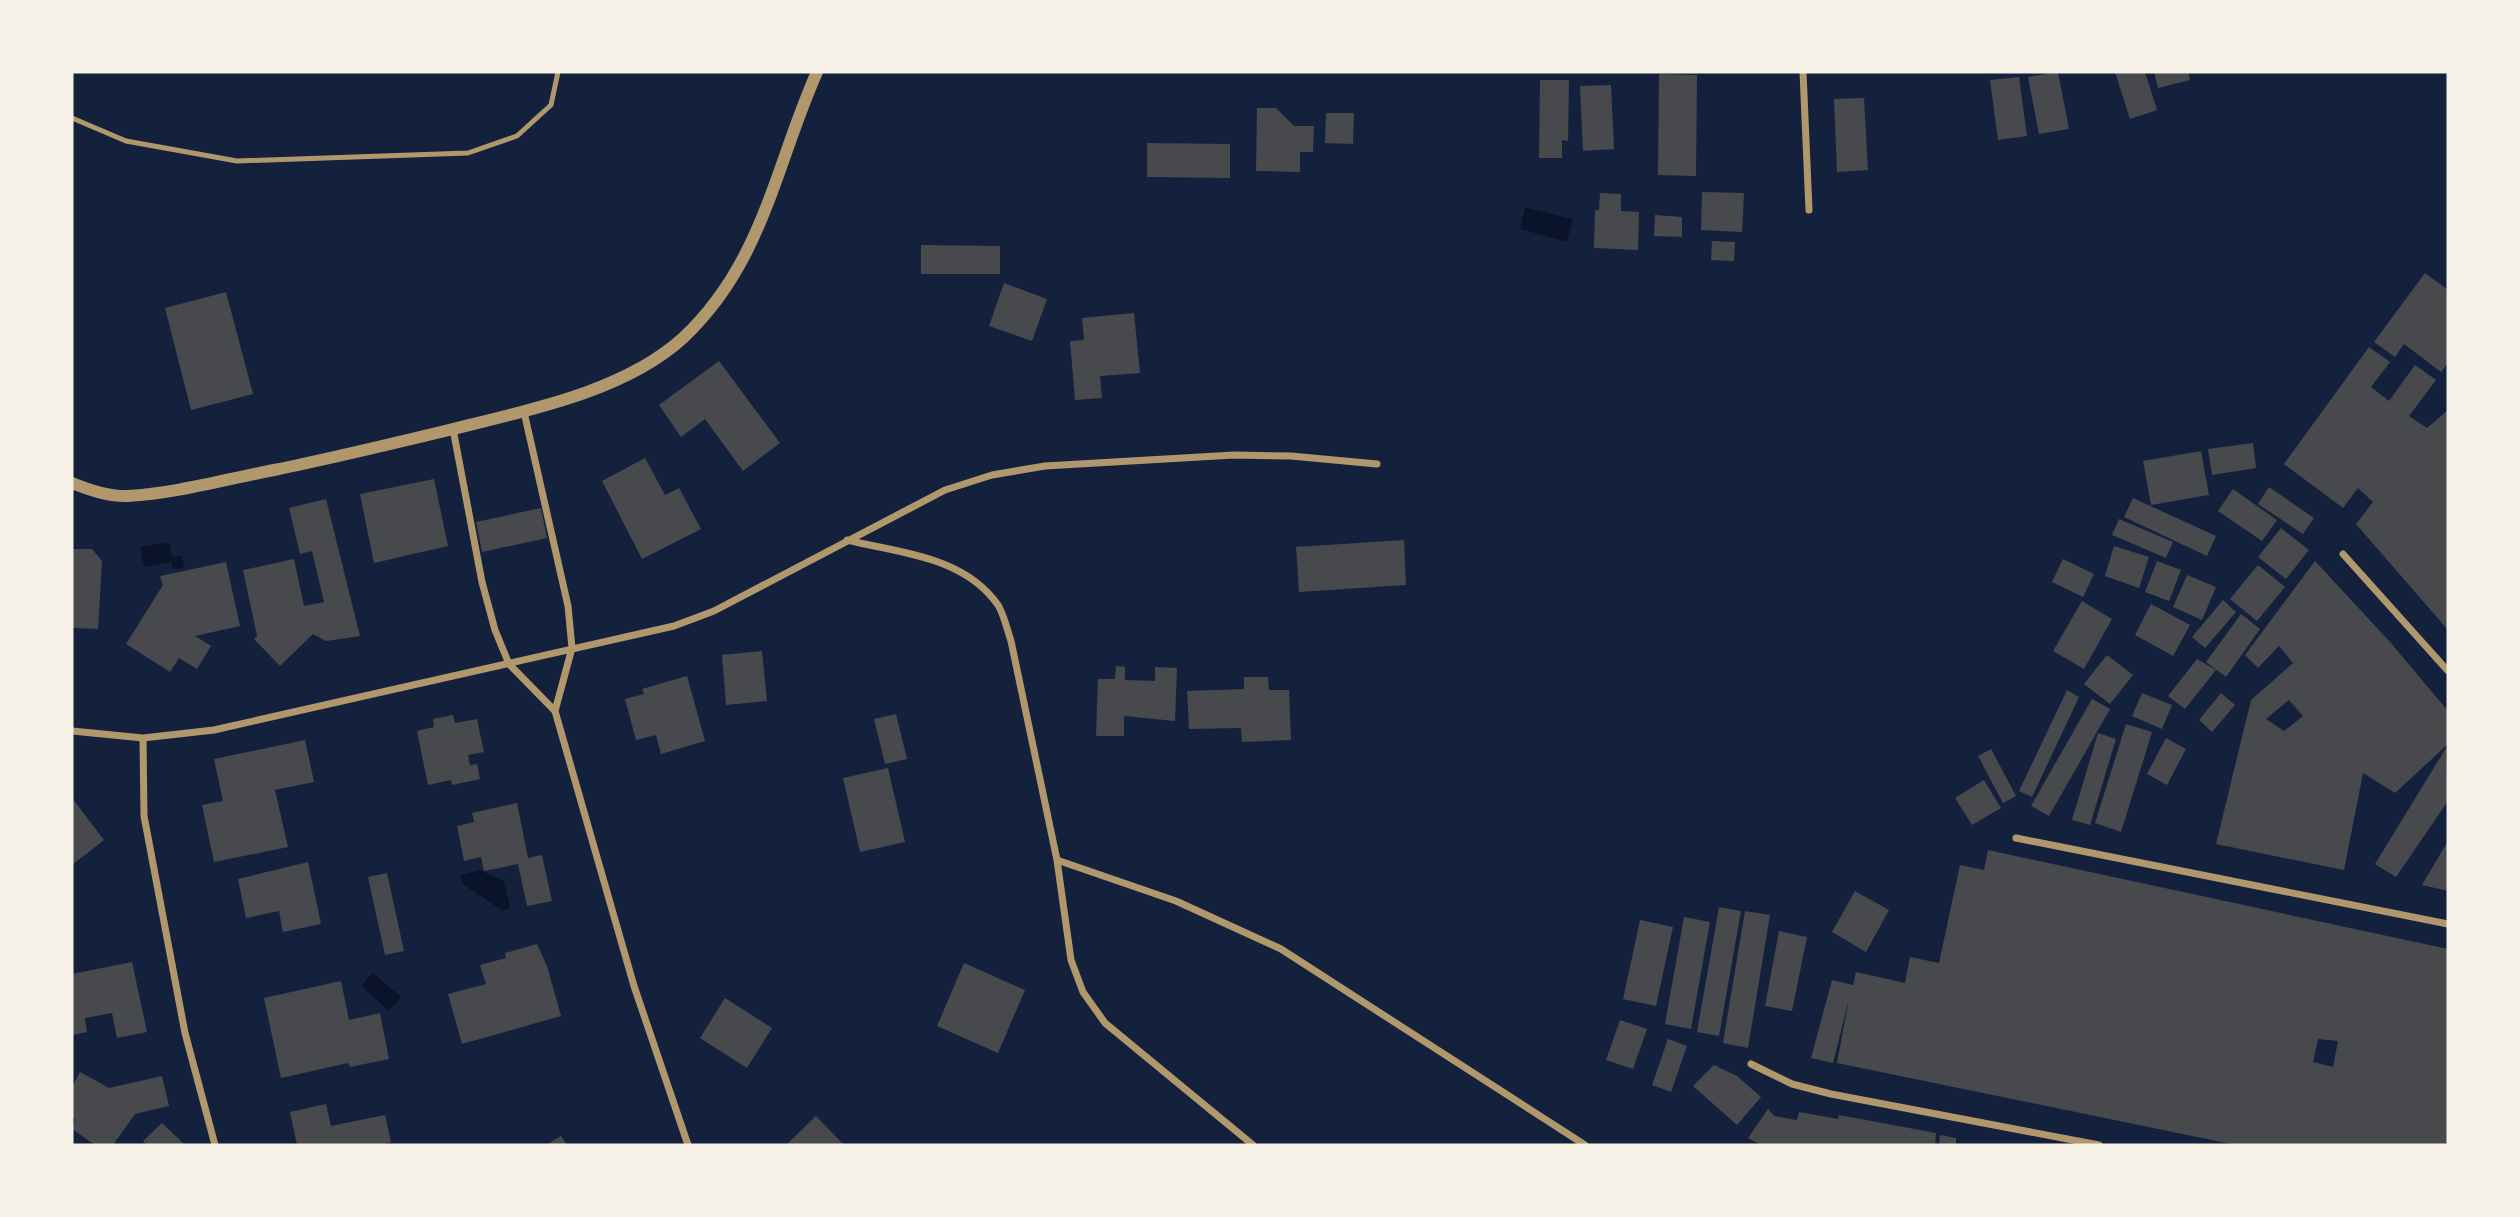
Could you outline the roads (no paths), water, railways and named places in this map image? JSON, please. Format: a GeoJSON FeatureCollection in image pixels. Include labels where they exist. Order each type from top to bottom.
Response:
{"type":"FeatureCollection","features":[{"type":"Feature","properties":{"kind":"street"},"geometry":{"type":"LineString","coordinates":[[72,483],[106,495],[127,496],[171,490],[350,454],[524,412],[632,374],[682,338],[732,282],[755,238],[817,72]]}},
{"type":"Feature","properties":{"kind":"street"},"geometry":{"type":"LineString","coordinates":[[1803,72],[1810,210]]}},
{"type":"Feature","properties":{"kind":"street"},"geometry":{"type":"LineString","coordinates":[[524,412],[560,560],[572,648],[555,711]]}},
{"type":"Feature","properties":{"kind":"street"},"geometry":{"type":"LineString","coordinates":[[453,429],[482,582],[495,630],[509,664],[555,711],[634,986],[688,1145]]}},
{"type":"Feature","properties":{"kind":"street"},"geometry":{"type":"LineString","coordinates":[[72,731],[143,738],[214,730],[674,626],[714,611],[945,490],[992,475],[1045,466],[1234,455],[1291,456],[1377,464]]}},
{"type":"Feature","properties":{"kind":"street"},"geometry":{"type":"LineString","coordinates":[[846,540],[948,564],[975,578],[999,607],[1011,641],[1057,860],[1071,961],[1083,992],[1105,1023],[1253,1145]]}},
{"type":"Feature","properties":{"kind":"street"},"geometry":{"type":"LineString","coordinates":[[2343,554],[2448,671]]}},
{"type":"Feature","properties":{"kind":"street"},"geometry":{"type":"LineString","coordinates":[[143,738],[144,816],[186,1033],[215,1145]]}},
{"type":"Feature","properties":{"kind":"street"},"geometry":{"type":"LineString","coordinates":[[2016,838],[2448,923]]}},
{"type":"Feature","properties":{"kind":"street"},"geometry":{"type":"LineString","coordinates":[[1057,860],[1176,901],[1282,949],[1585,1145]]}},
{"type":"Feature","properties":{"kind":"street"},"geometry":{"type":"LineString","coordinates":[[1751,1064],[1792,1084],[1831,1094],[2099,1145]]}},
{"type":"Feature","properties":{"kind":"lane"},"geometry":{"type":"LineString","coordinates":[[72,118],[126,141],[237,161],[468,153],[517,136],[551,105],[558,72]]}},
{"type":"Feature","properties":{"kind":"water"},"geometry":{"type":"Polygon","coordinates":[[[1525,207],[1573,219],[1567,242],[1520,229],[1525,207]]]}},
{"type":"Feature","properties":{"kind":"water"},"geometry":{"type":"Polygon","coordinates":[[[169,542],[172,557],[182,556],[184,568],[173,569],[171,562],[144,567],[140,547],[169,542]]]}},
{"type":"Feature","properties":{"kind":"water"},"geometry":{"type":"Polygon","coordinates":[[[480,870],[504,881],[510,907],[503,911],[464,885],[460,875],[480,870]]]}},
{"type":"Feature","properties":{"kind":"water"},"geometry":{"type":"Polygon","coordinates":[[[373,973],[401,997],[389,1011],[361,986],[373,973]]]}}]}
